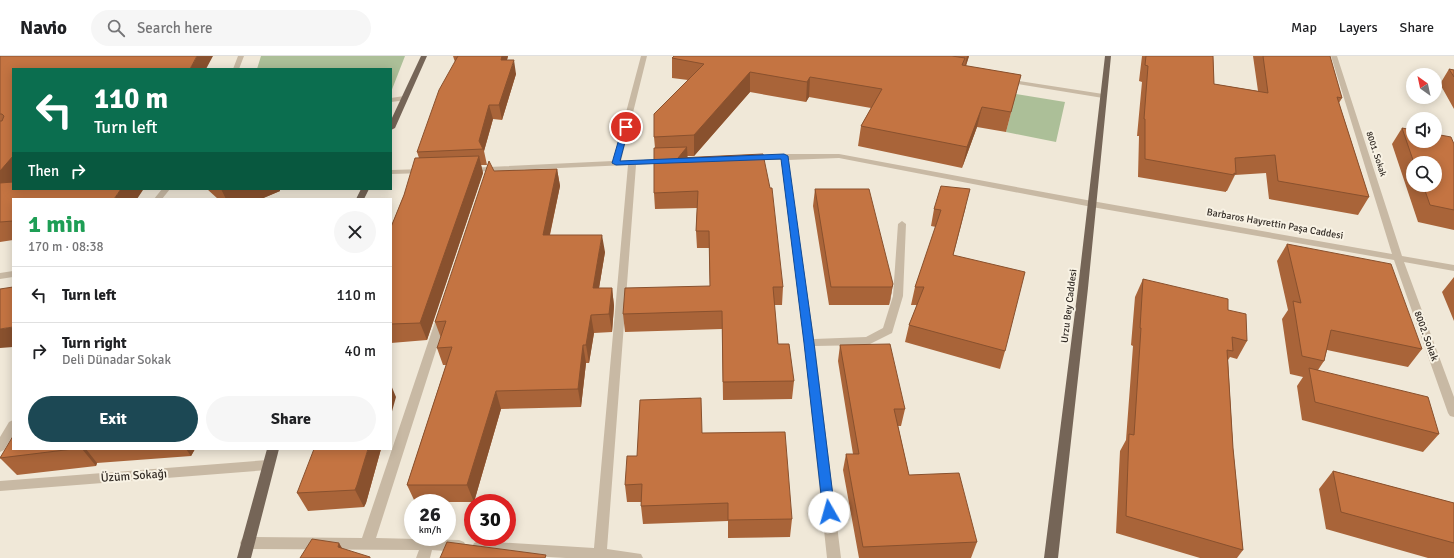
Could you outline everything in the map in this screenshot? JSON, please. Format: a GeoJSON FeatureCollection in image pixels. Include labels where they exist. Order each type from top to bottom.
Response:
{"type":"FeatureCollection","features":[{"type":"Feature","properties":{"kind":"main road"},"geometry":{"type":"LineString","coordinates":[[392,126],[424,56]]}},
{"type":"Feature","properties":{"kind":"main road","name":"Urzu Bey Caddesi"},"geometry":{"type":"LineString","coordinates":[[1051,558],[1084,288],[1108,56]]}},
{"type":"Feature","properties":{"kind":"main road"},"geometry":{"type":"LineString","coordinates":[[244,558],[273,450]]}},
{"type":"Feature","properties":{"kind":"street"},"geometry":{"type":"LineString","coordinates":[[236,68],[241,56]]}},
{"type":"Feature","properties":{"kind":"street"},"geometry":{"type":"LineString","coordinates":[[616,163],[644,56]]}},
{"type":"Feature","properties":{"kind":"street","name":"8001. Sokak"},"geometry":{"type":"LineString","coordinates":[[1334,56],[1398,258]]}},
{"type":"Feature","properties":{"kind":"street"},"geometry":{"type":"LineString","coordinates":[[998,79],[1103,96]]}},
{"type":"Feature","properties":{"kind":"street"},"geometry":{"type":"LineString","coordinates":[[392,100],[404,98]]}},
{"type":"Feature","properties":{"kind":"street"},"geometry":{"type":"LineString","coordinates":[[784,156],[809,343],[834,558]]}},
{"type":"Feature","properties":{"kind":"street","name":"Barbaros Hayrettin Paşa Caddesi"},"geometry":{"type":"LineString","coordinates":[[738,158],[839,156],[1092,204],[1454,268]]}},
{"type":"Feature","properties":{"kind":"street"},"geometry":{"type":"LineString","coordinates":[[460,170],[678,161]]}},
{"type":"Feature","properties":{"kind":"street"},"geometry":{"type":"LineString","coordinates":[[600,554],[632,163]]}},
{"type":"Feature","properties":{"kind":"street"},"geometry":{"type":"LineString","coordinates":[[486,182],[490,169]]}},
{"type":"Feature","properties":{"kind":"street"},"geometry":{"type":"LineString","coordinates":[[392,172],[429,171]]}},
{"type":"Feature","properties":{"kind":"street"},"geometry":{"type":"LineString","coordinates":[[159,198],[165,190]]}},
{"type":"Feature","properties":{"kind":"street"},"geometry":{"type":"LineString","coordinates":[[809,343],[868,341],[888,330],[898,296],[902,224]]}},
{"type":"Feature","properties":{"kind":"street","name":"8002. Sokak"},"geometry":{"type":"LineString","coordinates":[[1398,258],[1454,414]]}},
{"type":"Feature","properties":{"kind":"street"},"geometry":{"type":"LineString","coordinates":[[0,276],[12,274]]}},
{"type":"Feature","properties":{"kind":"street"},"geometry":{"type":"LineString","coordinates":[[366,544],[446,303]]}},
{"type":"Feature","properties":{"kind":"street"},"geometry":{"type":"LineString","coordinates":[[0,446],[12,427]]}},
{"type":"Feature","properties":{"kind":"street","name":"Üzüm Sokağı"},"geometry":{"type":"LineString","coordinates":[[0,486],[268,465]]}},
{"type":"Feature","properties":{"kind":"street"},"geometry":{"type":"LineString","coordinates":[[247,543],[404,544]]}},
{"type":"Feature","properties":{"kind":"street"},"geometry":{"type":"LineString","coordinates":[[423,558],[426,546]]}},
{"type":"Feature","properties":{"kind":"street"},"geometry":{"type":"LineString","coordinates":[[456,546],[600,554],[636,558]]}},
{"type":"Feature","properties":{"kind":"green space"},"geometry":{"type":"Polygon","coordinates":[[[261,56],[405,56],[392,89],[392,68],[257,68],[261,56]]]}},
{"type":"Feature","properties":{"kind":"green space"},"geometry":{"type":"Polygon","coordinates":[[[1016,94],[1065,102],[1056,142],[1006,132],[1016,94]]]}},
{"type":"Feature","properties":{"kind":"building"},"geometry":{"type":"Polygon","coordinates":[[[0,56],[197,56],[191,68],[12,68],[12,157],[0,171],[0,121],[2,121],[4,116],[0,114],[0,56]]]}},
{"type":"Feature","properties":{"kind":"building"},"geometry":{"type":"Polygon","coordinates":[[[458,56],[502,56],[501,60],[514,60],[499,105],[489,105],[479,141],[483,149],[417,152],[439,90],[458,56]]]}},
{"type":"Feature","properties":{"kind":"building"},"geometry":{"type":"Polygon","coordinates":[[[674,56],[952,56],[965,58],[962,65],[1021,75],[1011,112],[982,107],[967,147],[861,126],[882,89],[810,77],[807,82],[750,72],[694,135],[654,137],[654,114],[704,64],[672,58],[674,56]]]}},
{"type":"Feature","properties":{"kind":"building"},"geometry":{"type":"Polygon","coordinates":[[[1146,56],[1213,56],[1214,84],[1268,93],[1263,56],[1330,56],[1342,98],[1337,97],[1369,197],[1278,181],[1275,155],[1235,158],[1236,174],[1234,173],[1234,175],[1145,159],[1144,119],[1148,66],[1145,65],[1146,56]]]}},
{"type":"Feature","properties":{"kind":"building"},"geometry":{"type":"Polygon","coordinates":[[[1449,69],[1454,70],[1454,77],[1449,69]]]}},
{"type":"Feature","properties":{"kind":"building"},"geometry":{"type":"Polygon","coordinates":[[[1402,128],[1406,129],[1406,140],[1402,128]]]}},
{"type":"Feature","properties":{"kind":"building"},"geometry":{"type":"Polygon","coordinates":[[[1442,135],[1451,137],[1454,144],[1454,210],[1430,205],[1425,192],[1442,192],[1442,156],[1412,156],[1409,148],[1442,148],[1442,135]]]}},
{"type":"Feature","properties":{"kind":"building"},"geometry":{"type":"Polygon","coordinates":[[[687,147],[678,158],[763,154],[770,188],[772,188],[783,287],[773,287],[778,344],[789,344],[794,381],[723,382],[722,311],[623,314],[625,288],[710,286],[709,231],[696,231],[698,191],[654,193],[654,148],[687,147]]]}},
{"type":"Feature","properties":{"kind":"building"},"geometry":{"type":"Polygon","coordinates":[[[479,156],[420,323],[392,324],[392,225],[404,195],[415,158],[479,156]]]}},
{"type":"Feature","properties":{"kind":"building"},"geometry":{"type":"Polygon","coordinates":[[[489,161],[494,171],[557,169],[543,235],[602,235],[593,288],[612,288],[609,314],[591,315],[586,345],[583,345],[578,389],[496,391],[467,485],[407,485],[452,347],[437,348],[446,321],[435,322],[489,161]]]}},
{"type":"Feature","properties":{"kind":"building"},"geometry":{"type":"Polygon","coordinates":[[[12,182],[12,190],[120,190],[115,198],[12,198],[12,221],[0,222],[0,183],[12,182]]]}},
{"type":"Feature","properties":{"kind":"building"},"geometry":{"type":"Polygon","coordinates":[[[941,186],[970,189],[953,255],[1025,272],[1005,351],[909,325],[924,287],[915,287],[941,210],[934,209],[941,186]]]}},
{"type":"Feature","properties":{"kind":"building"},"geometry":{"type":"Polygon","coordinates":[[[815,189],[869,189],[893,284],[892,287],[831,287],[815,189]]]}},
{"type":"Feature","properties":{"kind":"building"},"geometry":{"type":"Polygon","coordinates":[[[1287,244],[1391,264],[1422,349],[1331,330],[1324,361],[1302,356],[1293,301],[1301,303],[1287,244]]]}},
{"type":"Feature","properties":{"kind":"building"},"geometry":{"type":"Polygon","coordinates":[[[1143,279],[1228,299],[1228,310],[1246,314],[1247,341],[1232,337],[1233,351],[1227,350],[1233,448],[1243,550],[1126,516],[1129,434],[1134,435],[1143,279]]]}},
{"type":"Feature","properties":{"kind":"building"},"geometry":{"type":"Polygon","coordinates":[[[12,287],[12,327],[0,329],[0,289],[12,287]]]}},
{"type":"Feature","properties":{"kind":"building"},"geometry":{"type":"Polygon","coordinates":[[[890,344],[905,409],[894,409],[909,475],[959,473],[977,542],[863,547],[846,454],[859,454],[840,345],[890,344]]]}},
{"type":"Feature","properties":{"kind":"building"},"geometry":{"type":"Polygon","coordinates":[[[1309,368],[1428,397],[1439,434],[1315,402],[1309,368]]]}},
{"type":"Feature","properties":{"kind":"building"},"geometry":{"type":"Polygon","coordinates":[[[701,398],[702,433],[785,432],[792,519],[728,520],[728,503],[641,506],[642,484],[625,485],[627,456],[637,456],[640,400],[701,398]]]}},
{"type":"Feature","properties":{"kind":"building"},"geometry":{"type":"Polygon","coordinates":[[[12,438],[12,450],[65,450],[0,458],[12,438]]]}},
{"type":"Feature","properties":{"kind":"building"},"geometry":{"type":"Polygon","coordinates":[[[314,450],[368,450],[355,490],[297,493],[314,450]]]}},
{"type":"Feature","properties":{"kind":"building"},"geometry":{"type":"Polygon","coordinates":[[[1333,471],[1454,503],[1454,543],[1341,512],[1333,471]]]}},
{"type":"Feature","properties":{"kind":"building"},"geometry":{"type":"Polygon","coordinates":[[[312,539],[339,543],[338,547],[370,558],[300,558],[312,539]]]}},
{"type":"Feature","properties":{"kind":"building"},"geometry":{"type":"Polygon","coordinates":[[[456,543],[464,544],[464,546],[477,546],[546,555],[545,558],[440,558],[445,546],[456,546],[456,543]]]}},
{"type":"Feature","properties":{"kind":"route"},"geometry":{"type":"LineString","coordinates":[[626,127],[616,163],[784,156],[809,343],[829,512]]}}]}
